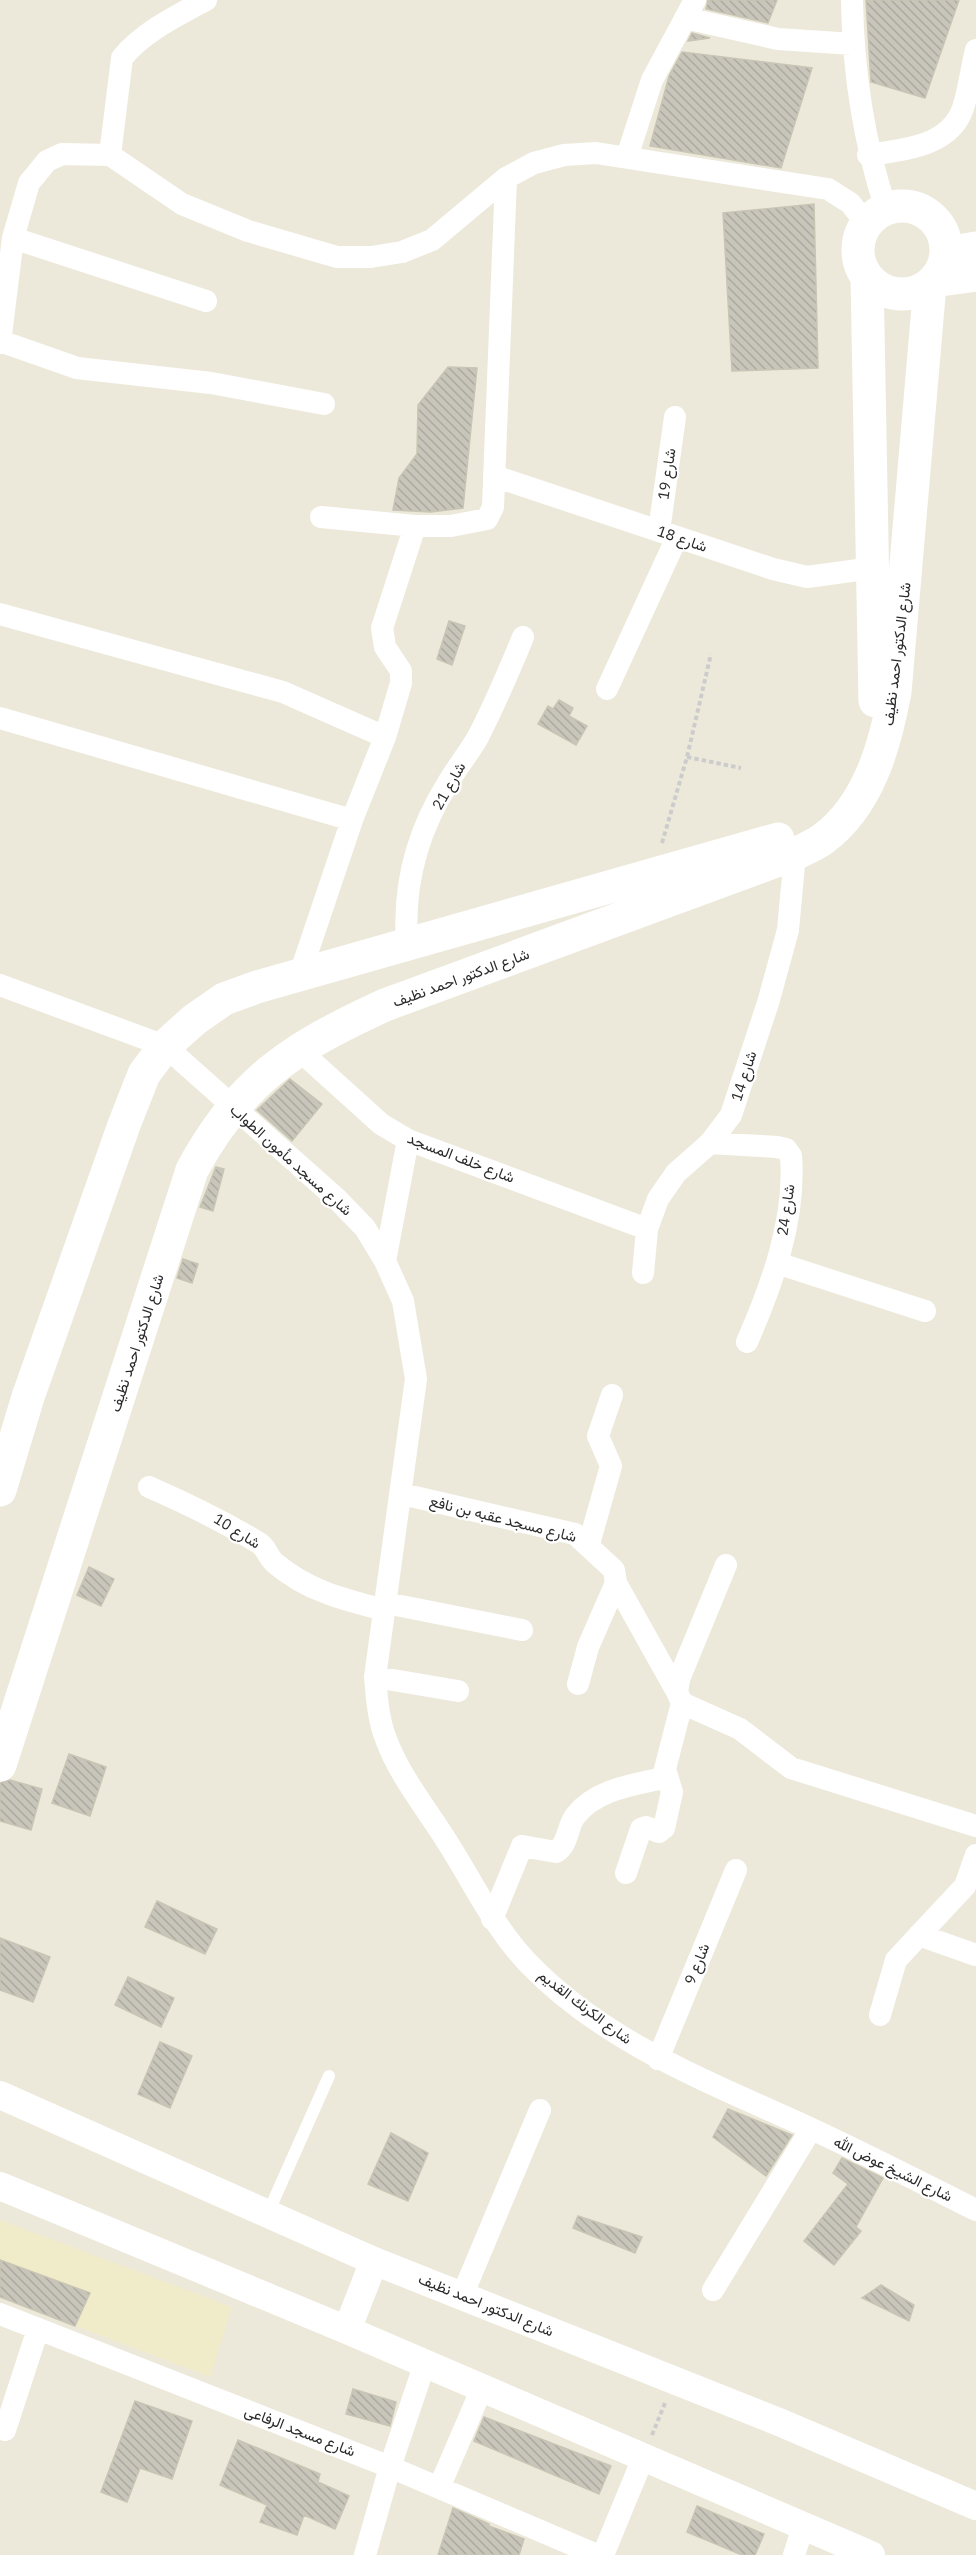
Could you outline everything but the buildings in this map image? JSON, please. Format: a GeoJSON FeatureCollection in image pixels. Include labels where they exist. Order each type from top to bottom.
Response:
{"type":"FeatureCollection","features":[{"type":"Feature","properties":{"kind":"main road"},"geometry":{"type":"LineString","coordinates":[[900,206],[915,207],[928,214],[938,225],[944,238],[946,267],[915,292],[897,293],[881,288],[867,277],[861,264],[858,250],[860,236],[876,216],[900,206]]}},
{"type":"Feature","properties":{"kind":"main road"},"geometry":{"type":"LineString","coordinates":[[946,267],[976,275]]}},
{"type":"Feature","properties":{"kind":"main road","name":"شارع الدكتور احمد نظيف"},"geometry":{"type":"LineString","coordinates":[[0,1765],[192,1170],[210,1137],[232,1106],[263,1075],[298,1049],[333,1029],[385,1005],[795,854],[824,838],[854,806],[875,770],[887,733],[899,658],[946,267]]}},
{"type":"Feature","properties":{"kind":"main road","name":"شارع الدكتور احمد نظيف"},"geometry":{"type":"LineString","coordinates":[[0,1490],[28,1397],[144,1074],[165,1046],[194,1020],[224,999],[300,974],[775,840],[808,822],[837,795],[858,764],[871,728],[877,689],[867,277]]}},
{"type":"Feature","properties":{"kind":"street"},"geometry":{"type":"LineString","coordinates":[[110,155],[123,58],[129,49],[168,21],[207,0]]}},
{"type":"Feature","properties":{"kind":"street"},"geometry":{"type":"LineString","coordinates":[[852,0],[853,44],[876,216]]}},
{"type":"Feature","properties":{"kind":"street"},"geometry":{"type":"LineString","coordinates":[[627,157],[652,80],[690,9],[778,39],[853,44]]}},
{"type":"Feature","properties":{"kind":"street"},"geometry":{"type":"LineString","coordinates":[[868,155],[916,148],[937,138],[950,128],[963,109],[976,50]]}},
{"type":"Feature","properties":{"kind":"street"},"geometry":{"type":"LineString","coordinates":[[324,404],[211,383],[77,368],[0,342],[13,238],[29,183],[47,160],[62,154],[110,155],[182,204],[248,231],[338,257],[371,257],[402,252],[432,240],[506,178],[534,164],[564,155],[596,153],[828,189],[876,216]]}},
{"type":"Feature","properties":{"kind":"street"},"geometry":{"type":"LineString","coordinates":[[321,517],[415,526],[451,526],[488,519],[493,507],[506,178]]}},
{"type":"Feature","properties":{"kind":"street"},"geometry":{"type":"LineString","coordinates":[[13,238],[206,301]]}},
{"type":"Feature","properties":{"kind":"street","name":"شارع 19"},"geometry":{"type":"LineString","coordinates":[[607,689],[668,534],[675,417]]}},
{"type":"Feature","properties":{"kind":"street","name":"شارع 18"},"geometry":{"type":"LineString","coordinates":[[494,476],[773,569],[807,577],[873,568]]}},
{"type":"Feature","properties":{"kind":"street"},"geometry":{"type":"LineString","coordinates":[[300,974],[352,820],[385,737],[401,682],[401,671],[386,647],[382,628],[415,526]]}},
{"type":"Feature","properties":{"kind":"street"},"geometry":{"type":"LineString","coordinates":[[0,614],[283,692],[385,737]]}},
{"type":"Feature","properties":{"kind":"street","name":"شارع 21"},"geometry":{"type":"LineString","coordinates":[[407,943],[406,902],[415,852],[446,785],[476,739],[500,693],[523,637]]}},
{"type":"Feature","properties":{"kind":"street"},"geometry":{"type":"LineString","coordinates":[[0,718],[352,820]]}},
{"type":"Feature","properties":{"kind":"street","name":"شارع 14"},"geometry":{"type":"LineString","coordinates":[[643,1273],[647,1229],[658,1199],[676,1173],[710,1143],[731,1115],[768,1003],[788,930],[795,854]]}},
{"type":"Feature","properties":{"kind":"street","name":"شارع مسجد مأمون الطواب"},"geometry":{"type":"LineString","coordinates":[[0,985],[165,1046],[336,1198],[365,1228],[385,1261],[403,1300],[416,1379],[402,1494],[375,1677]]}},
{"type":"Feature","properties":{"kind":"street","name":"شارع خلف المسجد"},"geometry":{"type":"LineString","coordinates":[[298,1049],[381,1124],[408,1140],[647,1229]]}},
{"type":"Feature","properties":{"kind":"street"},"geometry":{"type":"LineString","coordinates":[[385,1261],[408,1140]]}},
{"type":"Feature","properties":{"kind":"street","name":"شارع 24"},"geometry":{"type":"LineString","coordinates":[[710,1143],[777,1147],[786,1149],[791,1156],[788,1213],[777,1263],[764,1303],[747,1342]]}},
{"type":"Feature","properties":{"kind":"street"},"geometry":{"type":"LineString","coordinates":[[777,1263],[925,1311]]}},
{"type":"Feature","properties":{"kind":"street"},"geometry":{"type":"LineString","coordinates":[[589,1544],[611,1466],[598,1436],[612,1395]]}},
{"type":"Feature","properties":{"kind":"street","name":"شارع 10"},"geometry":{"type":"LineString","coordinates":[[149,1487],[215,1515],[228,1527],[263,1546],[276,1564],[315,1589],[385,1607],[522,1630]]}},
{"type":"Feature","properties":{"kind":"street","name":"شارع مسجد عقبه بن نافع"},"geometry":{"type":"LineString","coordinates":[[402,1494],[575,1534],[589,1544],[598,1556],[614,1570],[616,1582],[680,1697]]}},
{"type":"Feature","properties":{"kind":"street"},"geometry":{"type":"LineString","coordinates":[[627,1873],[641,1829],[646,1827],[659,1832],[664,1828],[672,1800],[667,1777],[667,1763],[680,1697],[679,1679],[726,1565]]}},
{"type":"Feature","properties":{"kind":"street"},"geometry":{"type":"LineString","coordinates":[[578,1684],[588,1647],[616,1582]]}},
{"type":"Feature","properties":{"kind":"street"},"geometry":{"type":"LineString","coordinates":[[375,1677],[458,1691]]}},
{"type":"Feature","properties":{"kind":"street","name":"شارع الكرنك القديم"},"geometry":{"type":"LineString","coordinates":[[375,1677],[377,1708],[386,1739],[399,1767],[464,1867],[492,1919],[529,1964],[567,1998],[658,2059],[811,2129]]}},
{"type":"Feature","properties":{"kind":"street"},"geometry":{"type":"LineString","coordinates":[[680,1697],[740,1728],[791,1768],[976,1826]]}},
{"type":"Feature","properties":{"kind":"street"},"geometry":{"type":"LineString","coordinates":[[492,1919],[522,1846],[556,1852],[562,1847],[577,1814],[603,1793],[667,1777]]}},
{"type":"Feature","properties":{"kind":"street"},"geometry":{"type":"LineString","coordinates":[[880,2014],[896,1960],[965,1886],[976,1855]]}},
{"type":"Feature","properties":{"kind":"street","name":"شارع 9"},"geometry":{"type":"LineString","coordinates":[[658,2059],[736,1870]]}},
{"type":"Feature","properties":{"kind":"street"},"geometry":{"type":"LineString","coordinates":[[919,1935],[976,1955]]}},
{"type":"Feature","properties":{"kind":"street","name":"شارع الدكتور احمد نظيف"},"geometry":{"type":"LineString","coordinates":[[0,2095],[374,2261],[674,2380],[976,2506]]}},
{"type":"Feature","properties":{"kind":"street"},"geometry":{"type":"LineString","coordinates":[[462,2296],[540,2109]]}},
{"type":"Feature","properties":{"kind":"street"},"geometry":{"type":"LineString","coordinates":[[713,2290],[811,2129]]}},
{"type":"Feature","properties":{"kind":"street","name":"شارع الشيخ عوض الله"},"geometry":{"type":"LineString","coordinates":[[811,2129],[976,2210]]}},
{"type":"Feature","properties":{"kind":"street"},"geometry":{"type":"LineString","coordinates":[[0,2186],[425,2363],[871,2555]]}},
{"type":"Feature","properties":{"kind":"street"},"geometry":{"type":"LineString","coordinates":[[347,2330],[374,2261]]}},
{"type":"Feature","properties":{"kind":"street","name":"شارع مسجد الرفاعى"},"geometry":{"type":"LineString","coordinates":[[0,2314],[390,2467],[597,2555]]}},
{"type":"Feature","properties":{"kind":"street"},"geometry":{"type":"LineString","coordinates":[[5,2430],[38,2329]]}},
{"type":"Feature","properties":{"kind":"street"},"geometry":{"type":"LineString","coordinates":[[365,2555],[390,2467],[425,2363]]}},
{"type":"Feature","properties":{"kind":"street"},"geometry":{"type":"LineString","coordinates":[[439,2488],[482,2388]]}},
{"type":"Feature","properties":{"kind":"street"},"geometry":{"type":"LineString","coordinates":[[603,2555],[643,2458]]}},
{"type":"Feature","properties":{"kind":"street"},"geometry":{"type":"LineString","coordinates":[[794,2555],[803,2527]]}},
{"type":"Feature","properties":{"kind":"lane"},"geometry":{"type":"LineString","coordinates":[[268,2213],[329,2076]]}},
{"type":"Feature","properties":{"kind":"path"},"geometry":{"type":"LineString","coordinates":[[652,876],[687,757],[711,654]]}},
{"type":"Feature","properties":{"kind":"path"},"geometry":{"type":"LineString","coordinates":[[687,757],[741,768]]}},
{"type":"Feature","properties":{"kind":"path"},"geometry":{"type":"LineString","coordinates":[[643,2458],[674,2380]]}},
{"type":"Feature","properties":{"kind":"shaded area"},"geometry":{"type":"Polygon","coordinates":[[[0,2220],[232,2307],[210,2377],[0,2297],[0,2220]]]}}]}
